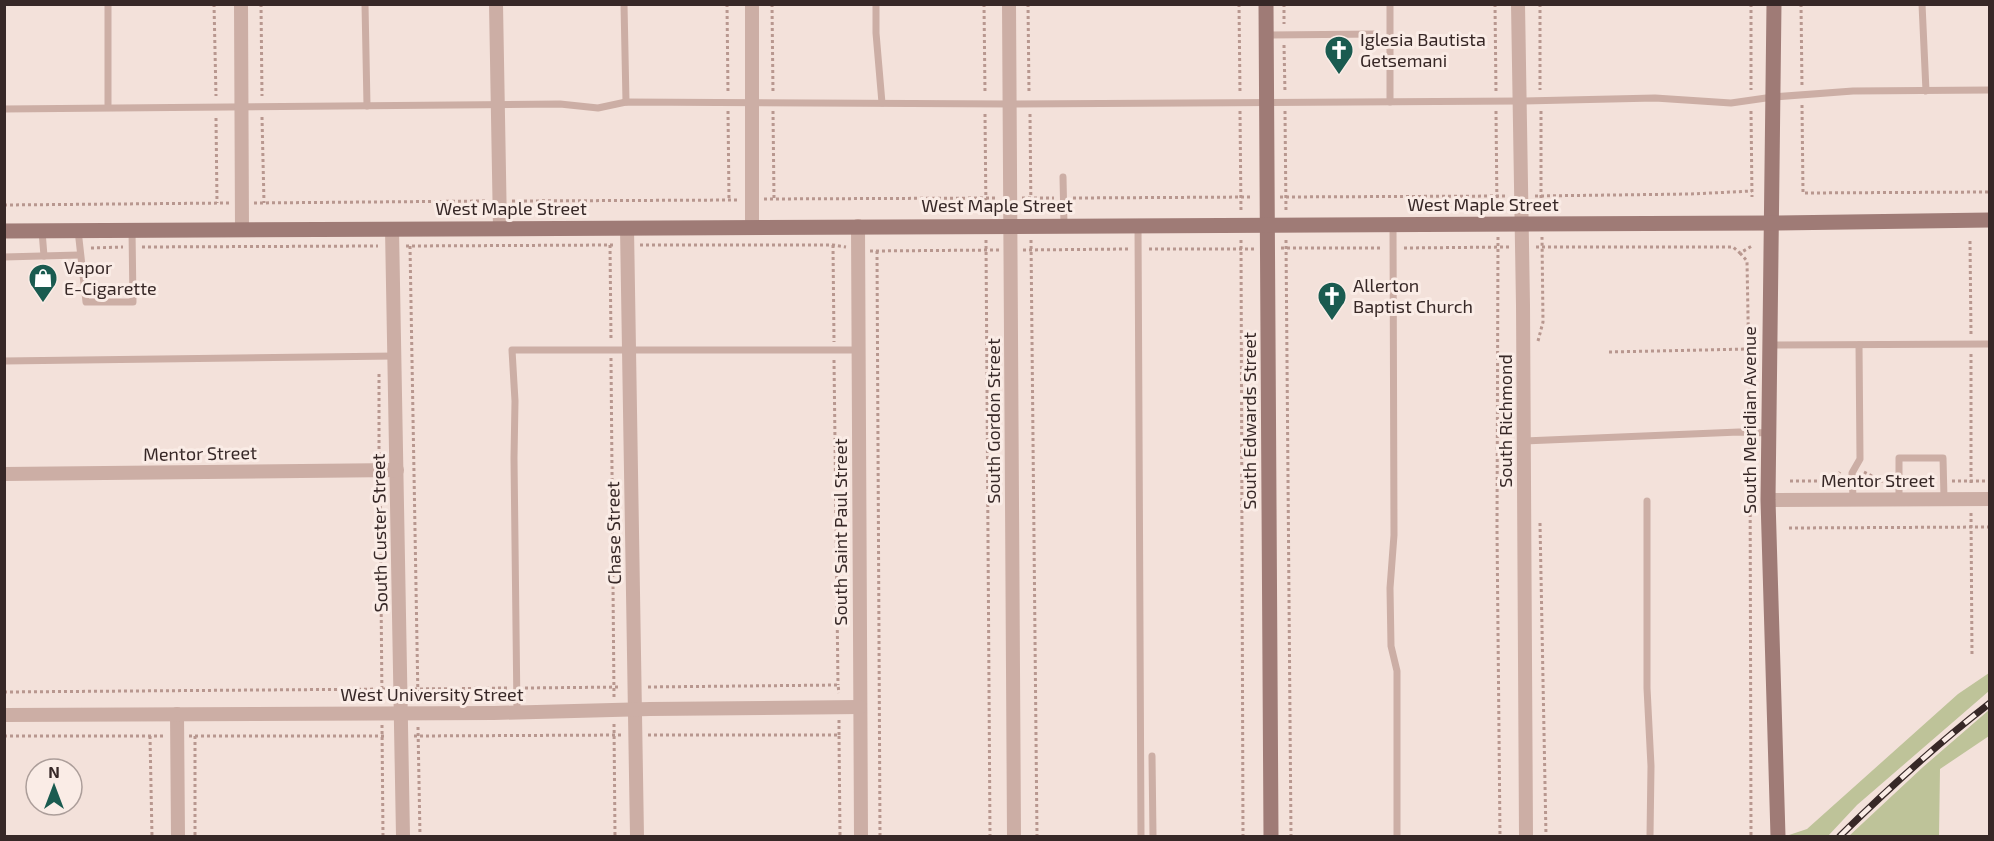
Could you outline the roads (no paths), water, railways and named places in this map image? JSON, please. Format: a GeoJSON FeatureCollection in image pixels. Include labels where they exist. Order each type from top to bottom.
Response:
{"type":"FeatureCollection","features":[{"type":"Feature","properties":{"kind":"street"},"geometry":{"type":"LineString","coordinates":[[241,4],[242,229]]}},
{"type":"Feature","properties":{"kind":"street"},"geometry":{"type":"LineString","coordinates":[[496,4],[500,229]]}},
{"type":"Feature","properties":{"kind":"street"},"geometry":{"type":"LineString","coordinates":[[752,4],[752,227]]}},
{"type":"Feature","properties":{"kind":"street","name":"South Gordon Street"},"geometry":{"type":"LineString","coordinates":[[1009,4],[1014,837]]}},
{"type":"Feature","properties":{"kind":"street","name":"South Edwards Street"},"geometry":{"type":"LineString","coordinates":[[1266,4],[1270,837]]}},
{"type":"Feature","properties":{"kind":"street","name":"South Richmond"},"geometry":{"type":"LineString","coordinates":[[1518,4],[1524,441],[1526,837]]}},
{"type":"Feature","properties":{"kind":"street","name":"South Meridian Avenue"},"geometry":{"type":"LineString","coordinates":[[1774,4],[1768,500],[1778,837]]}},
{"type":"Feature","properties":{"kind":"street","name":"West Maple Street"},"geometry":{"type":"LineString","coordinates":[[4,231],[1989,220]]}},
{"type":"Feature","properties":{"kind":"street","name":"South Saint Paul Street"},"geometry":{"type":"LineString","coordinates":[[858,226],[861,837]]}},
{"type":"Feature","properties":{"kind":"street","name":"Chase Street"},"geometry":{"type":"LineString","coordinates":[[627,228],[637,837]]}},
{"type":"Feature","properties":{"kind":"street","name":"South Custer Street"},"geometry":{"type":"LineString","coordinates":[[392,229],[403,837]]}},
{"type":"Feature","properties":{"kind":"street","name":"Mentor Street"},"geometry":{"type":"LineString","coordinates":[[4,474],[397,470]]}},
{"type":"Feature","properties":{"kind":"street","name":"Mentor Street"},"geometry":{"type":"LineString","coordinates":[[1768,500],[1989,499]]}},
{"type":"Feature","properties":{"kind":"street","name":"West University Street"},"geometry":{"type":"LineString","coordinates":[[4,715],[418,713],[860,707]]}},
{"type":"Feature","properties":{"kind":"street"},"geometry":{"type":"LineString","coordinates":[[177,714],[178,837]]}},
{"type":"Feature","properties":{"kind":"lane"},"geometry":{"type":"LineString","coordinates":[[108,4],[108,107]]}},
{"type":"Feature","properties":{"kind":"lane"},"geometry":{"type":"LineString","coordinates":[[365,4],[366,106]]}},
{"type":"Feature","properties":{"kind":"lane"},"geometry":{"type":"LineString","coordinates":[[624,4],[626,102]]}},
{"type":"Feature","properties":{"kind":"lane"},"geometry":{"type":"LineString","coordinates":[[876,4],[882,103]]}},
{"type":"Feature","properties":{"kind":"lane"},"geometry":{"type":"LineString","coordinates":[[1390,4],[1390,102]]}},
{"type":"Feature","properties":{"kind":"lane"},"geometry":{"type":"LineString","coordinates":[[1922,4],[1926,91]]}},
{"type":"Feature","properties":{"kind":"lane"},"geometry":{"type":"LineString","coordinates":[[1266,35],[1377,34]]}},
{"type":"Feature","properties":{"kind":"lane"},"geometry":{"type":"LineString","coordinates":[[4,109],[560,104],[598,108],[626,102],[1030,104],[1540,101],[1655,98],[1731,103],[1773,97],[1853,92],[1989,90]]}},
{"type":"Feature","properties":{"kind":"lane"},"geometry":{"type":"LineString","coordinates":[[1063,177],[1064,225]]}},
{"type":"Feature","properties":{"kind":"lane"},"geometry":{"type":"LineString","coordinates":[[1393,224],[1394,535],[1390,588],[1391,646],[1397,671],[1397,837]]}},
{"type":"Feature","properties":{"kind":"lane"},"geometry":{"type":"LineString","coordinates":[[1138,225],[1141,837]]}},
{"type":"Feature","properties":{"kind":"lane"},"geometry":{"type":"LineString","coordinates":[[78,230],[86,302],[133,302],[132,230]]}},
{"type":"Feature","properties":{"kind":"lane"},"geometry":{"type":"LineString","coordinates":[[42,231],[44,256]]}},
{"type":"Feature","properties":{"kind":"lane"},"geometry":{"type":"LineString","coordinates":[[4,257],[44,256],[79,251]]}},
{"type":"Feature","properties":{"kind":"lane"},"geometry":{"type":"LineString","coordinates":[[1770,345],[1989,344]]}},
{"type":"Feature","properties":{"kind":"lane"},"geometry":{"type":"LineString","coordinates":[[1853,498],[1852,473],[1860,459],[1859,345]]}},
{"type":"Feature","properties":{"kind":"lane"},"geometry":{"type":"LineString","coordinates":[[517,712],[515,401],[512,350],[859,350]]}},
{"type":"Feature","properties":{"kind":"lane"},"geometry":{"type":"LineString","coordinates":[[4,361],[395,356]]}},
{"type":"Feature","properties":{"kind":"lane"},"geometry":{"type":"LineString","coordinates":[[1524,441],[1768,433]]}},
{"type":"Feature","properties":{"kind":"lane"},"geometry":{"type":"LineString","coordinates":[[1899,498],[1899,458],[1943,458],[1944,498]]}},
{"type":"Feature","properties":{"kind":"lane"},"geometry":{"type":"LineString","coordinates":[[1647,501],[1650,837]]}},
{"type":"Feature","properties":{"kind":"lane"},"geometry":{"type":"LineString","coordinates":[[1152,756],[1153,837]]}},
{"type":"Feature","properties":{"kind":"railway"},"geometry":{"type":"LineString","coordinates":[[1840,836],[1913,767],[1990,703]]}},
{"type":"Feature","properties":{"kind":"place","name":"Iglesia Bautista Getsemani"},"geometry":{"type":"Point","coordinates":[1339,76]}},
{"type":"Feature","properties":{"kind":"place","name":"Vapor E-Cigarette"},"geometry":{"type":"Point","coordinates":[43,304]}},
{"type":"Feature","properties":{"kind":"place","name":"Allerton Baptist Church"},"geometry":{"type":"Point","coordinates":[1332,322]}}]}
